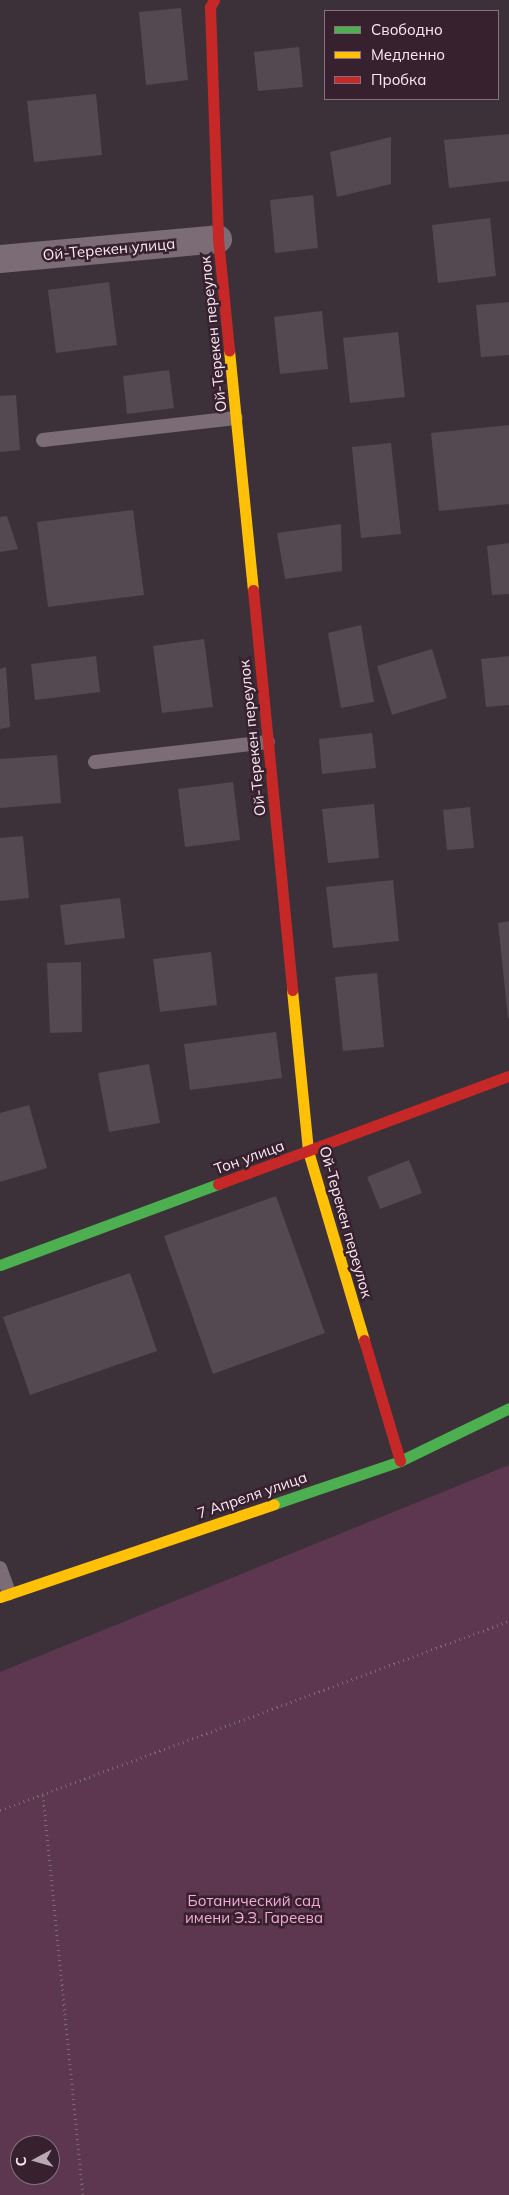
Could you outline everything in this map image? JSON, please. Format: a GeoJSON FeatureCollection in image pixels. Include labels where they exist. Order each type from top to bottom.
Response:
{"type":"FeatureCollection","features":[{"type":"Feature","properties":{"kind":"street","name":"Ой-Терекен переулок"},"geometry":{"type":"LineString","coordinates":[[214,0],[210,7],[218,240],[308,1151],[400,1461]]}},
{"type":"Feature","properties":{"kind":"street","name":"Ой-Терекен улица"},"geometry":{"type":"LineString","coordinates":[[0,259],[218,240]]}},
{"type":"Feature","properties":{"kind":"street","name":"Тон улица"},"geometry":{"type":"LineString","coordinates":[[0,1265],[509,1076]]}},
{"type":"Feature","properties":{"kind":"street","name":"7 Апреля улица"},"geometry":{"type":"LineString","coordinates":[[4,1595],[400,1461],[509,1408]]}},
{"type":"Feature","properties":{"kind":"lane"},"geometry":{"type":"LineString","coordinates":[[43,440],[236,418]]}},
{"type":"Feature","properties":{"kind":"lane"},"geometry":{"type":"LineString","coordinates":[[95,762],[268,742]]}},
{"type":"Feature","properties":{"kind":"lane"},"geometry":{"type":"LineString","coordinates":[[0,1568],[4,1595]]}},
{"type":"Feature","properties":{"kind":"path"},"geometry":{"type":"LineString","coordinates":[[0,1810],[509,1621]]}},
{"type":"Feature","properties":{"kind":"path"},"geometry":{"type":"LineString","coordinates":[[43,1795],[83,2195]]}},
{"type":"Feature","properties":{"kind":"green space","name":"Ботанический сад имени Э.З. Гареева"},"geometry":{"type":"Polygon","coordinates":[[[509,1465],[509,2195],[0,2195],[0,1672],[509,1465]]]}},
{"type":"Feature","properties":{"kind":"building"},"geometry":{"type":"Polygon","coordinates":[[[181,8],[188,80],[146,85],[139,12],[181,8]]]}},
{"type":"Feature","properties":{"kind":"building"},"geometry":{"type":"Polygon","coordinates":[[[299,47],[303,87],[258,91],[254,52],[299,47]]]}},
{"type":"Feature","properties":{"kind":"building"},"geometry":{"type":"Polygon","coordinates":[[[96,94],[102,155],[34,162],[27,101],[96,94]]]}},
{"type":"Feature","properties":{"kind":"building"},"geometry":{"type":"Polygon","coordinates":[[[509,134],[509,181],[449,188],[444,140],[509,134]]]}},
{"type":"Feature","properties":{"kind":"building"},"geometry":{"type":"Polygon","coordinates":[[[391,137],[391,184],[337,197],[330,152],[391,137]]]}},
{"type":"Feature","properties":{"kind":"building"},"geometry":{"type":"Polygon","coordinates":[[[313,195],[318,248],[275,253],[270,200],[313,195]]]}},
{"type":"Feature","properties":{"kind":"building"},"geometry":{"type":"Polygon","coordinates":[[[490,218],[496,276],[438,283],[432,225],[490,218]]]}},
{"type":"Feature","properties":{"kind":"building"},"geometry":{"type":"Polygon","coordinates":[[[109,282],[117,345],[56,353],[48,290],[109,282]]]}},
{"type":"Feature","properties":{"kind":"building"},"geometry":{"type":"Polygon","coordinates":[[[509,302],[509,355],[481,357],[476,305],[509,302]]]}},
{"type":"Feature","properties":{"kind":"building"},"geometry":{"type":"Polygon","coordinates":[[[322,311],[328,369],[280,374],[274,317],[322,311]]]}},
{"type":"Feature","properties":{"kind":"building"},"geometry":{"type":"Polygon","coordinates":[[[398,332],[405,397],[350,403],[343,338],[398,332]]]}},
{"type":"Feature","properties":{"kind":"building"},"geometry":{"type":"Polygon","coordinates":[[[169,370],[174,408],[127,414],[123,376],[169,370]]]}},
{"type":"Feature","properties":{"kind":"building"},"geometry":{"type":"Polygon","coordinates":[[[16,395],[20,450],[0,452],[0,396],[16,395]]]}},
{"type":"Feature","properties":{"kind":"building"},"geometry":{"type":"Polygon","coordinates":[[[509,425],[509,504],[439,511],[431,433],[509,425]]]}},
{"type":"Feature","properties":{"kind":"building"},"geometry":{"type":"Polygon","coordinates":[[[391,443],[401,534],[361,538],[352,447],[391,443]]]}},
{"type":"Feature","properties":{"kind":"building"},"geometry":{"type":"Polygon","coordinates":[[[133,510],[144,595],[48,607],[37,522],[133,510]]]}},
{"type":"Feature","properties":{"kind":"building"},"geometry":{"type":"Polygon","coordinates":[[[7,516],[18,549],[0,552],[0,517],[7,516]]]}},
{"type":"Feature","properties":{"kind":"building"},"geometry":{"type":"Polygon","coordinates":[[[341,524],[342,571],[285,579],[277,533],[341,524]]]}},
{"type":"Feature","properties":{"kind":"building"},"geometry":{"type":"Polygon","coordinates":[[[509,543],[509,594],[492,595],[487,546],[509,543]]]}},
{"type":"Feature","properties":{"kind":"building"},"geometry":{"type":"Polygon","coordinates":[[[361,625],[374,702],[341,708],[328,633],[361,625]]]}},
{"type":"Feature","properties":{"kind":"building"},"geometry":{"type":"Polygon","coordinates":[[[204,639],[213,707],[162,713],[153,646],[204,639]]]}},
{"type":"Feature","properties":{"kind":"building"},"geometry":{"type":"Polygon","coordinates":[[[432,649],[447,698],[392,715],[377,666],[432,649]]]}},
{"type":"Feature","properties":{"kind":"building"},"geometry":{"type":"Polygon","coordinates":[[[96,656],[100,692],[35,700],[31,664],[96,656]]]}},
{"type":"Feature","properties":{"kind":"building"},"geometry":{"type":"Polygon","coordinates":[[[509,656],[509,705],[486,707],[481,659],[509,656]]]}},
{"type":"Feature","properties":{"kind":"building"},"geometry":{"type":"Polygon","coordinates":[[[6,667],[10,727],[0,729],[0,669],[6,667]]]}},
{"type":"Feature","properties":{"kind":"building"},"geometry":{"type":"Polygon","coordinates":[[[372,733],[376,768],[322,774],[319,739],[372,733]]]}},
{"type":"Feature","properties":{"kind":"building"},"geometry":{"type":"Polygon","coordinates":[[[57,755],[61,803],[0,808],[0,759],[57,755]]]}},
{"type":"Feature","properties":{"kind":"building"},"geometry":{"type":"Polygon","coordinates":[[[233,782],[240,840],[185,847],[178,789],[233,782]]]}},
{"type":"Feature","properties":{"kind":"building"},"geometry":{"type":"Polygon","coordinates":[[[374,804],[379,858],[328,863],[322,809],[374,804]]]}},
{"type":"Feature","properties":{"kind":"building"},"geometry":{"type":"Polygon","coordinates":[[[470,807],[474,848],[447,850],[443,810],[470,807]]]}},
{"type":"Feature","properties":{"kind":"building"},"geometry":{"type":"Polygon","coordinates":[[[23,836],[29,898],[0,901],[0,838],[23,836]]]}},
{"type":"Feature","properties":{"kind":"building"},"geometry":{"type":"Polygon","coordinates":[[[393,880],[399,941],[333,948],[326,887],[393,880]]]}},
{"type":"Feature","properties":{"kind":"building"},"geometry":{"type":"Polygon","coordinates":[[[120,898],[125,938],[65,945],[60,905],[120,898]]]}},
{"type":"Feature","properties":{"kind":"building"},"geometry":{"type":"Polygon","coordinates":[[[509,921],[509,1018],[508,1018],[498,923],[509,921]]]}},
{"type":"Feature","properties":{"kind":"building"},"geometry":{"type":"Polygon","coordinates":[[[211,952],[217,1005],[160,1012],[153,959],[211,952]]]}},
{"type":"Feature","properties":{"kind":"building"},"geometry":{"type":"Polygon","coordinates":[[[81,962],[82,1032],[50,1033],[47,963],[81,962]]]}},
{"type":"Feature","properties":{"kind":"building"},"geometry":{"type":"Polygon","coordinates":[[[377,973],[384,1047],[343,1051],[335,977],[377,973]]]}},
{"type":"Feature","properties":{"kind":"building"},"geometry":{"type":"Polygon","coordinates":[[[276,1032],[282,1078],[190,1090],[184,1044],[276,1032]]]}},
{"type":"Feature","properties":{"kind":"building"},"geometry":{"type":"Polygon","coordinates":[[[149,1064],[160,1123],[109,1132],[98,1073],[149,1064]]]}},
{"type":"Feature","properties":{"kind":"building"},"geometry":{"type":"Polygon","coordinates":[[[29,1105],[47,1168],[0,1182],[0,1113],[29,1105]]]}},
{"type":"Feature","properties":{"kind":"building"},"geometry":{"type":"Polygon","coordinates":[[[409,1160],[422,1193],[380,1209],[367,1177],[409,1160]]]}},
{"type":"Feature","properties":{"kind":"building"},"geometry":{"type":"Polygon","coordinates":[[[276,1196],[325,1333],[213,1374],[164,1236],[276,1196]]]}},
{"type":"Feature","properties":{"kind":"building"},"geometry":{"type":"Polygon","coordinates":[[[130,1273],[157,1351],[30,1395],[3,1317],[130,1273]]]}},
{"type":"Feature","properties":{"kind":"traffic: fast"},"geometry":{"type":"LineString","coordinates":[[0,1265],[218,1184]]}},
{"type":"Feature","properties":{"kind":"traffic: fast"},"geometry":{"type":"LineString","coordinates":[[274,1504],[400,1461],[509,1408]]}},
{"type":"Feature","properties":{"kind":"traffic: slow"},"geometry":{"type":"LineString","coordinates":[[229,350],[253,590]]}},
{"type":"Feature","properties":{"kind":"traffic: slow"},"geometry":{"type":"LineString","coordinates":[[292,990],[308,1151],[364,1340]]}},
{"type":"Feature","properties":{"kind":"traffic: slow"},"geometry":{"type":"LineString","coordinates":[[0,1597],[274,1504]]}},
{"type":"Feature","properties":{"kind":"traffic: jam"},"geometry":{"type":"LineString","coordinates":[[214,0],[210,7],[218,239],[229,350]]}},
{"type":"Feature","properties":{"kind":"traffic: jam"},"geometry":{"type":"LineString","coordinates":[[253,590],[292,990]]}},
{"type":"Feature","properties":{"kind":"traffic: jam"},"geometry":{"type":"LineString","coordinates":[[218,1184],[509,1076]]}},
{"type":"Feature","properties":{"kind":"traffic: jam"},"geometry":{"type":"LineString","coordinates":[[364,1340],[400,1461]]}}]}
